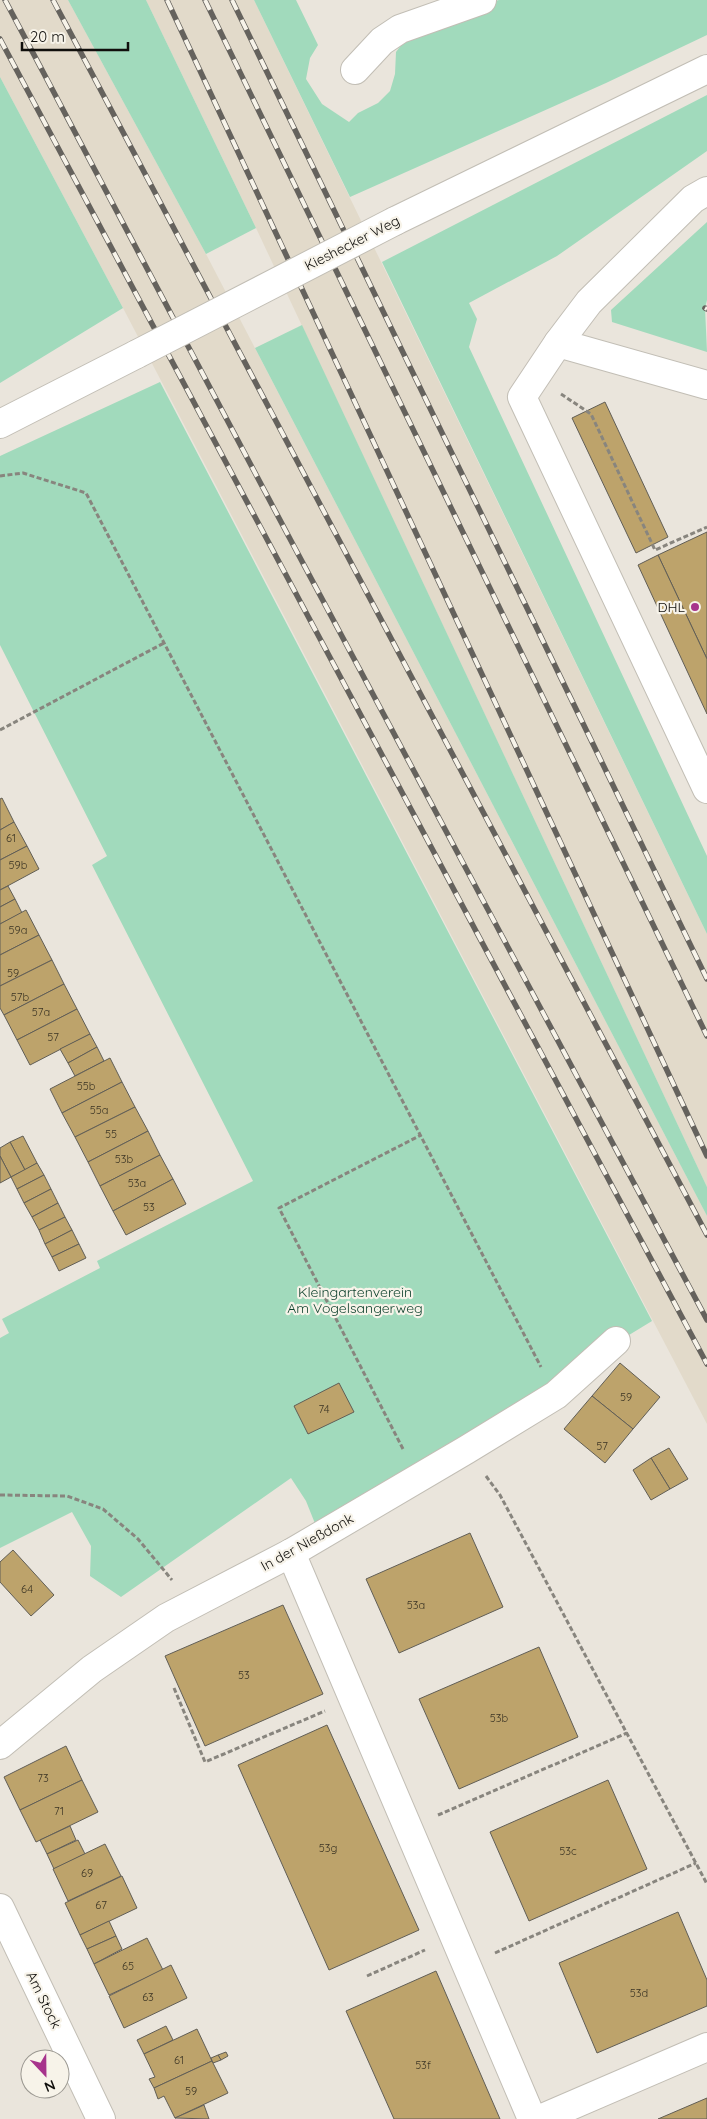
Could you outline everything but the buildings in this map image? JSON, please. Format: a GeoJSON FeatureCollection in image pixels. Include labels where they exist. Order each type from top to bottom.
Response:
{"type":"FeatureCollection","features":[{"type":"Feature","properties":{"kind":"street"},"geometry":{"type":"LineString","coordinates":[[355,70],[382,41],[400,29],[482,0]]}},
{"type":"Feature","properties":{"kind":"street","name":"Kieshecker Weg"},"geometry":{"type":"LineString","coordinates":[[0,424],[395,221],[707,69]]}},
{"type":"Feature","properties":{"kind":"street"},"geometry":{"type":"LineString","coordinates":[[707,191],[693,199],[589,302],[522,396],[707,789]]}},
{"type":"Feature","properties":{"kind":"street"},"geometry":{"type":"LineString","coordinates":[[558,343],[707,385]]}},
{"type":"Feature","properties":{"kind":"street","name":"In der Nießdonk"},"geometry":{"type":"LineString","coordinates":[[0,1745],[92,1669],[166,1618],[291,1553],[466,1450],[556,1394],[616,1341]]}},
{"type":"Feature","properties":{"kind":"street"},"geometry":{"type":"LineString","coordinates":[[291,1553],[532,2119]]}},
{"type":"Feature","properties":{"kind":"street","name":"Am Stock"},"geometry":{"type":"LineString","coordinates":[[0,1908],[101,2119]]}},
{"type":"Feature","properties":{"kind":"street"},"geometry":{"type":"LineString","coordinates":[[540,2119],[707,2047]]}},
{"type":"Feature","properties":{"kind":"path"},"geometry":{"type":"LineString","coordinates":[[0,476],[23,473],[86,493],[556,1394]]}},
{"type":"Feature","properties":{"kind":"path"},"geometry":{"type":"LineString","coordinates":[[0,730],[164,643]]}},
{"type":"Feature","properties":{"kind":"path"},"geometry":{"type":"LineString","coordinates":[[418,1479],[279,1208],[421,1135]]}},
{"type":"Feature","properties":{"kind":"path"},"geometry":{"type":"LineString","coordinates":[[466,1450],[500,1494],[707,1884]]}},
{"type":"Feature","properties":{"kind":"path"},"geometry":{"type":"LineString","coordinates":[[0,1495],[67,1496],[103,1509],[138,1539],[191,1604]]}},
{"type":"Feature","properties":{"kind":"path"},"geometry":{"type":"LineString","coordinates":[[174,1688],[205,1762],[353,1699]]}},
{"type":"Feature","properties":{"kind":"path"},"geometry":{"type":"LineString","coordinates":[[408,1828],[627,1733]]}},
{"type":"Feature","properties":{"kind":"path"},"geometry":{"type":"LineString","coordinates":[[467,1965],[696,1863]]}},
{"type":"Feature","properties":{"kind":"path"},"geometry":{"type":"LineString","coordinates":[[367,1976],[455,1937]]}},
{"type":"Feature","properties":{"kind":"shaded area"},"geometry":{"type":"Polygon","coordinates":[[[0,0],[68,0],[206,254],[707,1216],[707,1424],[123,308],[0,77],[0,0]]]}},
{"type":"Feature","properties":{"kind":"shaded area"},"geometry":{"type":"Polygon","coordinates":[[[146,0],[254,0],[707,934],[707,1187],[256,228],[146,0]]]}},
{"type":"Feature","properties":{"kind":"green space"},"geometry":{"type":"Polygon","coordinates":[[[68,0],[146,0],[256,228],[206,254],[68,0]]]}},
{"type":"Feature","properties":{"kind":"green space"},"geometry":{"type":"Polygon","coordinates":[[[254,0],[296,0],[318,45],[310,58],[306,79],[322,104],[349,122],[358,113],[378,103],[390,91],[395,74],[396,52],[408,36],[435,20],[499,0],[707,0],[707,35],[606,83],[350,197],[254,0]]]}},
{"type":"Feature","properties":{"kind":"green space"},"geometry":{"type":"Polygon","coordinates":[[[0,77],[123,308],[0,383],[0,77]]]}},
{"type":"Feature","properties":{"kind":"green space"},"geometry":{"type":"Polygon","coordinates":[[[707,95],[707,151],[557,256],[469,303],[477,319],[469,347],[707,856],[707,934],[382,262],[707,95]]]}},
{"type":"Feature","properties":{"kind":"green space"},"geometry":{"type":"Polygon","coordinates":[[[707,222],[707,300],[705,308],[707,352],[612,322],[611,310],[707,222]]]}},
{"type":"Feature","properties":{"kind":"green space"},"geometry":{"type":"Polygon","coordinates":[[[302,325],[707,1187],[707,1216],[255,348],[302,325]]]}},
{"type":"Feature","properties":{"kind":"green space","name":"Kleingartenverein Am Vogelsangerweg"},"geometry":{"type":"Polygon","coordinates":[[[160,382],[652,1321],[316,1526],[306,1501],[291,1478],[121,1597],[90,1576],[91,1546],[72,1512],[0,1548],[0,1338],[9,1333],[2,1319],[100,1268],[97,1261],[253,1181],[92,865],[107,856],[0,645],[0,456],[160,382]]]}},
{"type":"Feature","properties":{"kind":"railway"},"geometry":{"type":"LineString","coordinates":[[5,0],[707,1320]]}},
{"type":"Feature","properties":{"kind":"railway"},"geometry":{"type":"LineString","coordinates":[[53,0],[707,1235]]}},
{"type":"Feature","properties":{"kind":"railway"},"geometry":{"type":"LineString","coordinates":[[167,0],[707,1156]]}},
{"type":"Feature","properties":{"kind":"railway"},"geometry":{"type":"LineString","coordinates":[[205,0],[707,1036]]}},
{"type":"Feature","properties":{"kind":"railway"},"geometry":{"type":"LineString","coordinates":[[232,0],[707,979]]}},
{"type":"Feature","properties":{"kind":"railway"},"geometry":{"type":"LineString","coordinates":[[0,39],[707,1364]]}},
{"type":"Feature","properties":{"kind":"place","name":"DHL"},"geometry":{"type":"Point","coordinates":[695,607]}}]}
